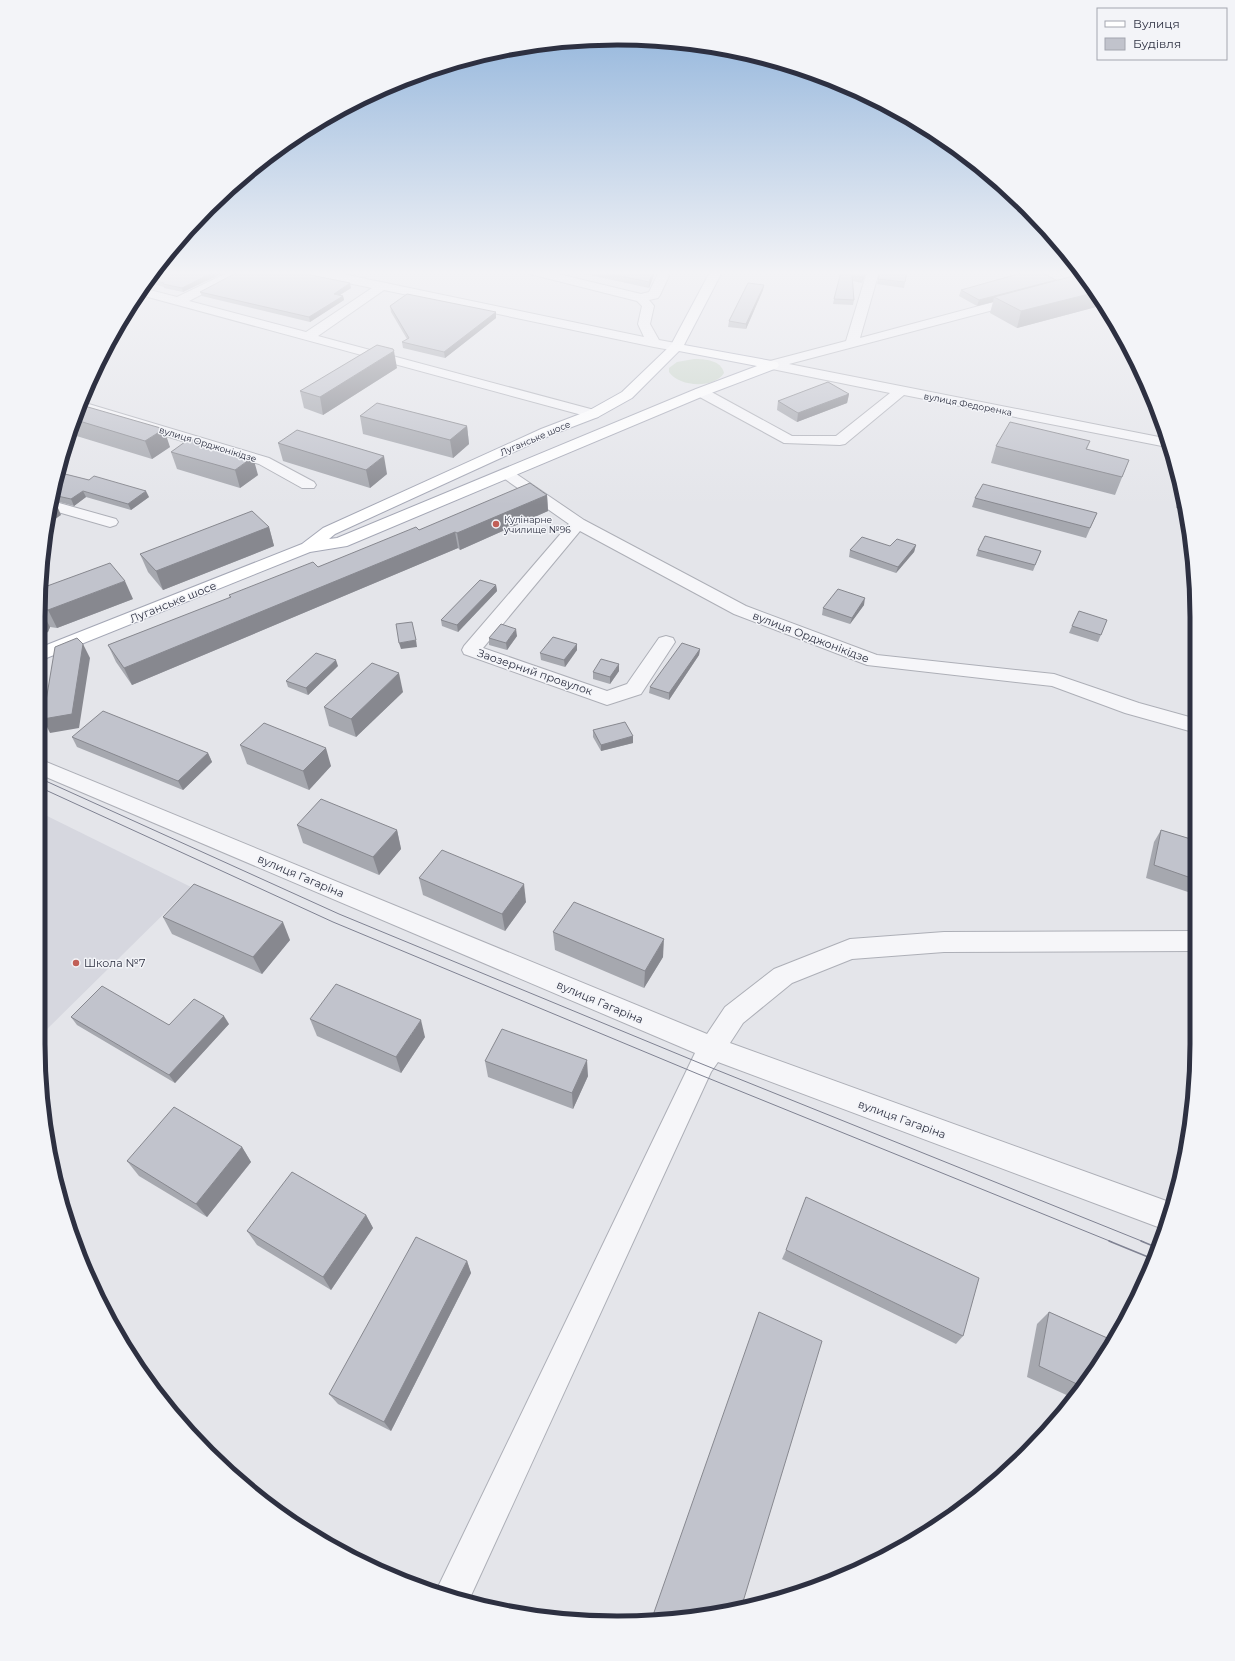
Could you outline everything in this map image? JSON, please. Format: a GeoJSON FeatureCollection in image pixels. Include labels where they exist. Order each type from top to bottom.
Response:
{"type":"FeatureCollection","features":[{"type":"Feature","properties":{"kind":"main road","name":"Луганське шосе"},"geometry":{"type":"LineString","coordinates":[[306,548],[329,530],[546,432],[593,414],[626,395],[673,350]]}},
{"type":"Feature","properties":{"kind":"main road","name":"вулиця Федоренка"},"geometry":{"type":"LineString","coordinates":[[689,350],[772,365]]}},
{"type":"Feature","properties":{"kind":"main road","name":"Луганське шосе"},"geometry":{"type":"LineString","coordinates":[[45,653],[306,548],[341,542],[508,474],[701,392],[772,365]]}},
{"type":"Feature","properties":{"kind":"street"},"geometry":{"type":"LineString","coordinates":[[358,350],[593,414]]}},
{"type":"Feature","properties":{"kind":"street"},"geometry":{"type":"LineString","coordinates":[[772,365],[826,350]]}},
{"type":"Feature","properties":{"kind":"street","name":"вулиця Федоренка"},"geometry":{"type":"LineString","coordinates":[[772,365],[1163,442]]}},
{"type":"Feature","properties":{"kind":"street"},"geometry":{"type":"LineString","coordinates":[[701,392],[789,440],[840,441],[901,391]]}},
{"type":"Feature","properties":{"kind":"street","name":"вулиця Орджонікідзе"},"geometry":{"type":"LineString","coordinates":[[85,407],[264,461],[308,485]]}},
{"type":"Feature","properties":{"kind":"street","name":"вулиця Орджонікідзе"},"geometry":{"type":"LineString","coordinates":[[508,474],[578,523],[740,610],[874,661],[1054,680],[1132,708],[1190,724]]}},
{"type":"Feature","properties":{"kind":"street"},"geometry":{"type":"LineString","coordinates":[[56,507],[110,522]]}},
{"type":"Feature","properties":{"kind":"street","name":"Заозерний провулок"},"geometry":{"type":"LineString","coordinates":[[578,523],[471,650],[607,698],[634,689],[666,642]]}},
{"type":"Feature","properties":{"kind":"street","name":"вулиця Гагаріна"},"geometry":{"type":"LineString","coordinates":[[45,769],[712,1048],[1164,1215]]}},
{"type":"Feature","properties":{"kind":"street"},"geometry":{"type":"LineString","coordinates":[[454,1592],[702,1064],[734,1015],[783,976],[850,949],[944,942],[1190,941]]}},
{"type":"Feature","properties":{"kind":"shaded area","name":"Школа №7"},"geometry":{"type":"Polygon","coordinates":[[[45,815],[191,887],[45,1031],[45,815]]]}},
{"type":"Feature","properties":{"kind":"green space"},"geometry":{"type":"Polygon","coordinates":[[[694,359],[712,361],[720,365],[724,373],[713,382],[696,384],[680,381],[669,372],[669,368],[677,362],[694,359]]]}},
{"type":"Feature","properties":{"kind":"building"},"geometry":{"type":"Polygon","coordinates":[[[369,350],[393,350],[394,351],[320,397],[300,391],[369,350]]]}},
{"type":"Feature","properties":{"kind":"building"},"geometry":{"type":"Polygon","coordinates":[[[434,350],[447,350],[444,352],[434,350]]]}},
{"type":"Feature","properties":{"kind":"building"},"geometry":{"type":"Polygon","coordinates":[[[828,382],[849,394],[798,413],[778,401],[828,382]]]}},
{"type":"Feature","properties":{"kind":"building"},"geometry":{"type":"Polygon","coordinates":[[[377,403],[467,426],[450,440],[360,416],[377,403]]]}},
{"type":"Feature","properties":{"kind":"building"},"geometry":{"type":"Polygon","coordinates":[[[86,406],[164,429],[145,441],[80,421],[86,406]]]}},
{"type":"Feature","properties":{"kind":"building"},"geometry":{"type":"Polygon","coordinates":[[[1010,422],[1090,441],[1086,449],[1129,460],[1122,477],[996,446],[1010,422]]]}},
{"type":"Feature","properties":{"kind":"building"},"geometry":{"type":"Polygon","coordinates":[[[297,430],[384,456],[366,470],[278,443],[297,430]]]}},
{"type":"Feature","properties":{"kind":"building"},"geometry":{"type":"Polygon","coordinates":[[[189,439],[253,457],[235,470],[171,452],[189,439]]]}},
{"type":"Feature","properties":{"kind":"building"},"geometry":{"type":"Polygon","coordinates":[[[64,474],[89,480],[94,476],[146,491],[128,504],[83,491],[71,499],[58,496],[64,474]]]}},
{"type":"Feature","properties":{"kind":"building"},"geometry":{"type":"Polygon","coordinates":[[[530,483],[547,495],[124,668],[108,645],[231,597],[229,595],[313,562],[318,567],[416,527],[419,530],[530,483]]]}},
{"type":"Feature","properties":{"kind":"building"},"geometry":{"type":"Polygon","coordinates":[[[983,484],[1097,513],[1090,528],[975,498],[983,484]]]}},
{"type":"Feature","properties":{"kind":"building"},"geometry":{"type":"Polygon","coordinates":[[[252,511],[269,527],[156,571],[140,554],[252,511]]]}},
{"type":"Feature","properties":{"kind":"building"},"geometry":{"type":"Polygon","coordinates":[[[985,536],[1041,551],[1035,565],[978,550],[985,536]]]}},
{"type":"Feature","properties":{"kind":"building"},"geometry":{"type":"Polygon","coordinates":[[[862,537],[890,546],[897,539],[916,545],[898,567],[850,550],[862,537]]]}},
{"type":"Feature","properties":{"kind":"building"},"geometry":{"type":"Polygon","coordinates":[[[110,563],[125,581],[48,610],[45,609],[46,586],[110,563]]]}},
{"type":"Feature","properties":{"kind":"building"},"geometry":{"type":"Polygon","coordinates":[[[480,580],[496,585],[457,625],[441,620],[480,580]]]}},
{"type":"Feature","properties":{"kind":"building"},"geometry":{"type":"Polygon","coordinates":[[[838,589],[865,598],[852,618],[823,608],[838,589]]]}},
{"type":"Feature","properties":{"kind":"building"},"geometry":{"type":"Polygon","coordinates":[[[1079,611],[1107,620],[1101,635],[1072,626],[1079,611]]]}},
{"type":"Feature","properties":{"kind":"building"},"geometry":{"type":"Polygon","coordinates":[[[412,622],[416,640],[399,643],[396,624],[412,622]]]}},
{"type":"Feature","properties":{"kind":"building"},"geometry":{"type":"Polygon","coordinates":[[[501,624],[516,629],[506,643],[489,638],[501,624]]]}},
{"type":"Feature","properties":{"kind":"building"},"geometry":{"type":"Polygon","coordinates":[[[553,637],[577,644],[564,660],[540,653],[553,637]]]}},
{"type":"Feature","properties":{"kind":"building"},"geometry":{"type":"Polygon","coordinates":[[[77,638],[83,644],[72,714],[45,719],[45,707],[55,647],[77,638]]]}},
{"type":"Feature","properties":{"kind":"building"},"geometry":{"type":"Polygon","coordinates":[[[682,643],[700,649],[669,693],[650,687],[682,643]]]}},
{"type":"Feature","properties":{"kind":"building"},"geometry":{"type":"Polygon","coordinates":[[[316,653],[336,660],[306,688],[286,681],[316,653]]]}},
{"type":"Feature","properties":{"kind":"building"},"geometry":{"type":"Polygon","coordinates":[[[601,659],[619,664],[610,677],[593,672],[601,659]]]}},
{"type":"Feature","properties":{"kind":"building"},"geometry":{"type":"Polygon","coordinates":[[[372,663],[399,673],[351,719],[324,707],[372,663]]]}},
{"type":"Feature","properties":{"kind":"building"},"geometry":{"type":"Polygon","coordinates":[[[103,711],[208,753],[178,781],[72,737],[103,711]]]}},
{"type":"Feature","properties":{"kind":"building"},"geometry":{"type":"Polygon","coordinates":[[[625,722],[633,736],[601,745],[593,730],[625,722]]]}},
{"type":"Feature","properties":{"kind":"building"},"geometry":{"type":"Polygon","coordinates":[[[264,723],[326,748],[303,771],[240,745],[264,723]]]}},
{"type":"Feature","properties":{"kind":"building"},"geometry":{"type":"Polygon","coordinates":[[[321,799],[397,830],[373,857],[297,825],[321,799]]]}},
{"type":"Feature","properties":{"kind":"building"},"geometry":{"type":"Polygon","coordinates":[[[1161,830],[1190,839],[1190,878],[1154,865],[1161,830]]]}},
{"type":"Feature","properties":{"kind":"building"},"geometry":{"type":"Polygon","coordinates":[[[442,850],[524,884],[502,914],[419,878],[442,850]]]}},
{"type":"Feature","properties":{"kind":"building"},"geometry":{"type":"Polygon","coordinates":[[[194,884],[283,922],[253,957],[163,917],[194,884]]]}},
{"type":"Feature","properties":{"kind":"building"},"geometry":{"type":"Polygon","coordinates":[[[574,902],[664,939],[645,971],[553,932],[574,902]]]}},
{"type":"Feature","properties":{"kind":"building"},"geometry":{"type":"Polygon","coordinates":[[[336,984],[421,1020],[396,1057],[310,1019],[336,984]]]}},
{"type":"Feature","properties":{"kind":"building"},"geometry":{"type":"Polygon","coordinates":[[[102,986],[169,1025],[194,999],[224,1016],[169,1075],[71,1017],[102,986]]]}},
{"type":"Feature","properties":{"kind":"building"},"geometry":{"type":"Polygon","coordinates":[[[502,1029],[587,1060],[572,1093],[485,1061],[502,1029]]]}},
{"type":"Feature","properties":{"kind":"building"},"geometry":{"type":"Polygon","coordinates":[[[174,1107],[242,1147],[196,1204],[127,1161],[174,1107]]]}},
{"type":"Feature","properties":{"kind":"building"},"geometry":{"type":"Polygon","coordinates":[[[292,1172],[366,1215],[323,1277],[247,1231],[292,1172]]]}},
{"type":"Feature","properties":{"kind":"building"},"geometry":{"type":"Polygon","coordinates":[[[806,1197],[979,1278],[963,1336],[786,1250],[806,1197]]]}},
{"type":"Feature","properties":{"kind":"building"},"geometry":{"type":"Polygon","coordinates":[[[416,1237],[467,1261],[384,1422],[329,1394],[416,1237]]]}},
{"type":"Feature","properties":{"kind":"building"},"geometry":{"type":"Polygon","coordinates":[[[759,1312],[822,1341],[743,1602],[692,1611],[653,1615],[759,1312]]]}},
{"type":"Feature","properties":{"kind":"building"},"geometry":{"type":"Polygon","coordinates":[[[1049,1312],[1108,1338],[1094,1362],[1078,1384],[1039,1366],[1049,1312]]]}},
{"type":"Feature","properties":{"kind":"tram line"},"geometry":{"type":"LineString","coordinates":[[45,781],[339,914],[702,1064],[1144,1242]]}},
{"type":"Feature","properties":{"kind":"tram line"},"geometry":{"type":"LineString","coordinates":[[45,790],[333,922],[698,1074],[1112,1242]]}},
{"type":"Feature","properties":{"kind":"tram line"},"geometry":{"type":"LineString","coordinates":[[1109,1241],[1148,1257]]}},
{"type":"Feature","properties":{"kind":"tram line"},"geometry":{"type":"LineString","coordinates":[[1141,1241],[1153,1246]]}},
{"type":"Feature","properties":{"kind":"place","name":"Кулінарне училище №96"},"geometry":{"type":"Point","coordinates":[496,524]}},
{"type":"Feature","properties":{"kind":"place","name":"Школа №7"},"geometry":{"type":"Point","coordinates":[76,963]}}]}
